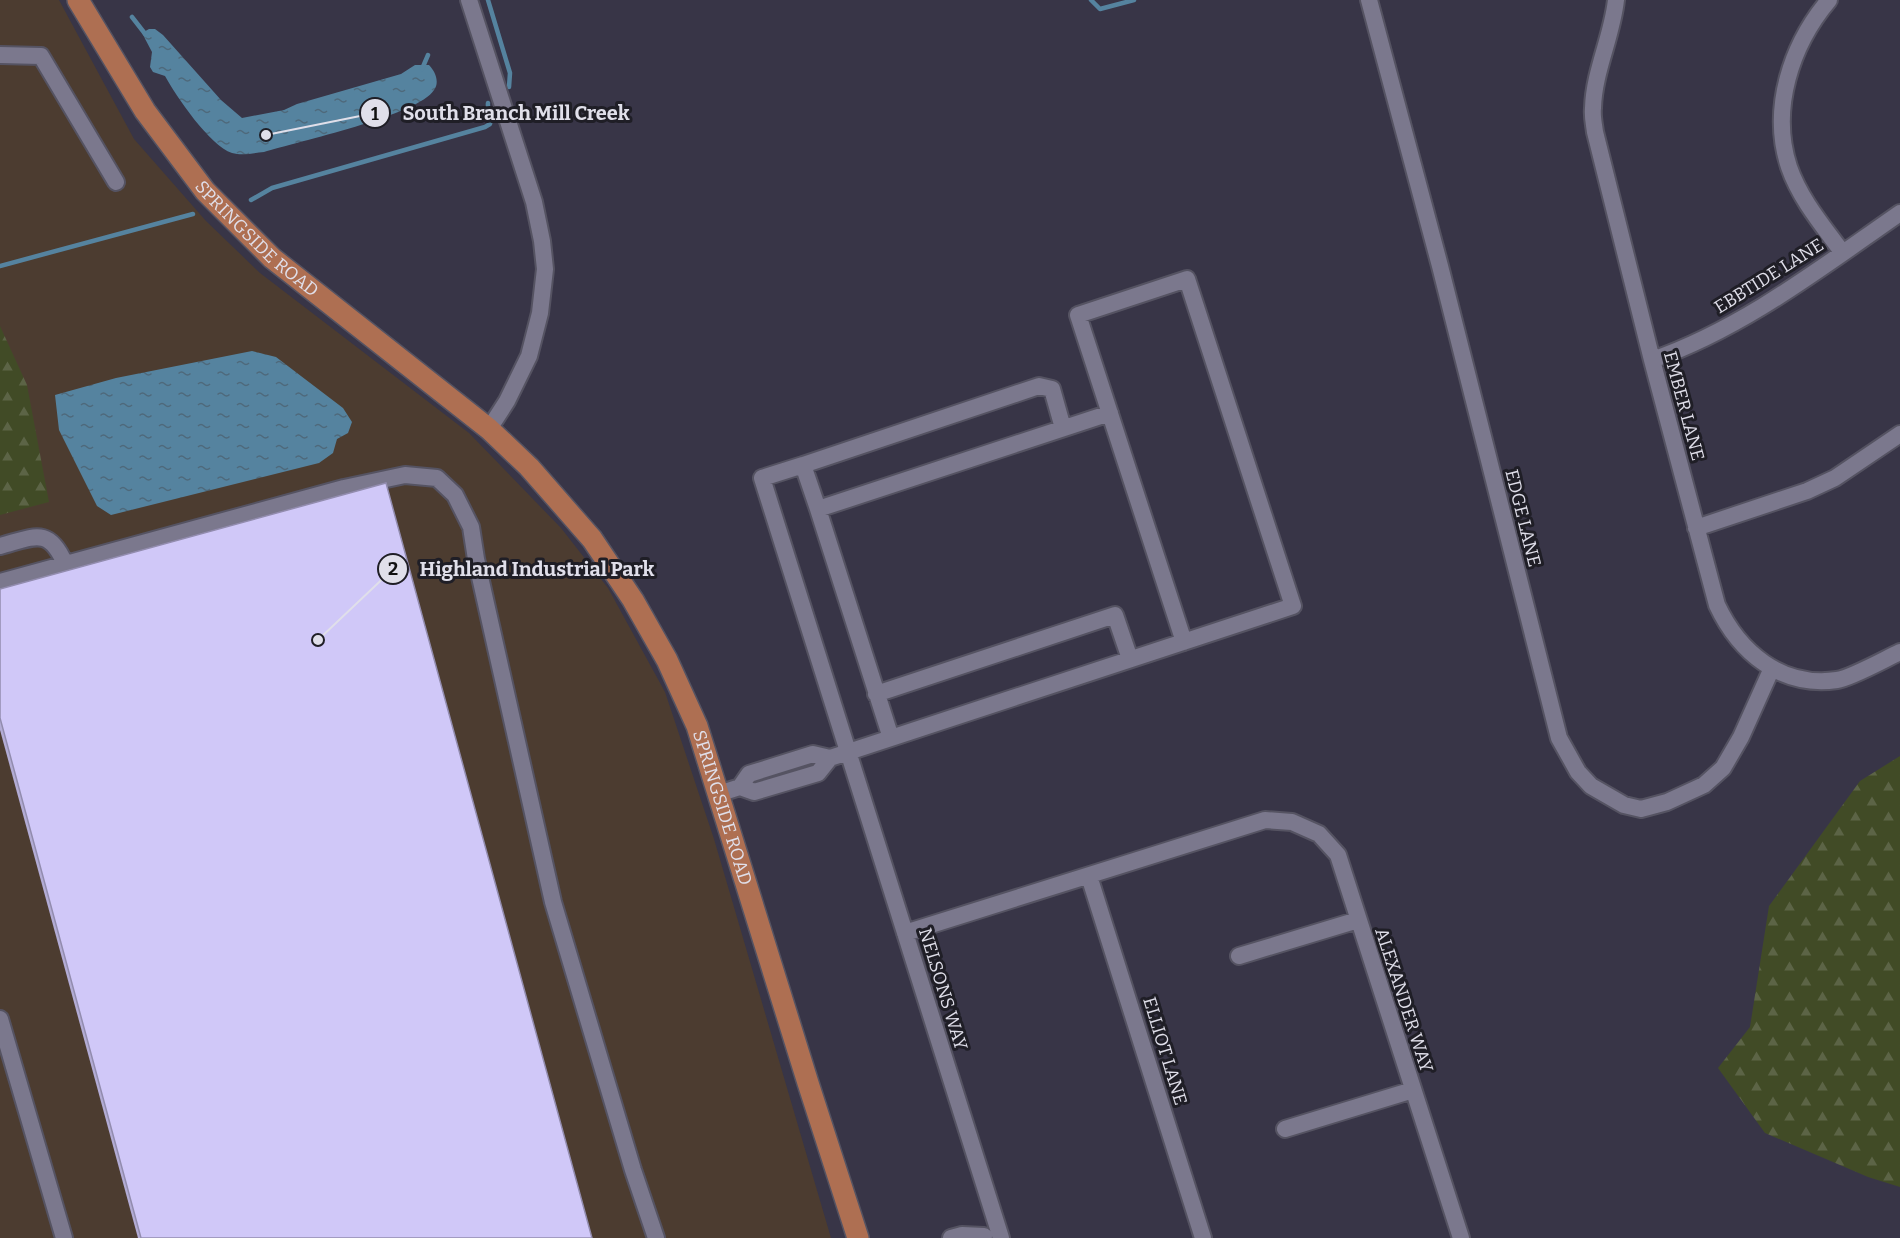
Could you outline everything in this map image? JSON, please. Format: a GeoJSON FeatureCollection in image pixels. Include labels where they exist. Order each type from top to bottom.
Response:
{"type":"FeatureCollection","features":[{"type":"Feature","properties":{"kind":"main road","name":"SPRINGSIDE ROAD"},"geometry":{"type":"LineString","coordinates":[[78,0],[145,111],[205,191],[272,258],[489,429],[529,466],[592,538],[633,600],[667,660],[698,726],[858,1238]]}},
{"type":"Feature","properties":{"kind":"street"},"geometry":{"type":"LineString","coordinates":[[469,0],[534,202],[545,269],[540,313],[529,356],[507,401],[489,429]]}},
{"type":"Feature","properties":{"kind":"street","name":"EDGE LANE"},"geometry":{"type":"LineString","coordinates":[[1369,0],[1440,266],[1559,738],[1578,772],[1591,786],[1624,805],[1641,809],[1688,794],[1704,785],[1728,761],[1772,668]]}},
{"type":"Feature","properties":{"kind":"street","name":"EMBER LANE"},"geometry":{"type":"LineString","coordinates":[[1616,0],[1613,23],[1595,88],[1593,109],[1595,132],[1717,605],[1726,625],[1755,657],[1772,668],[1805,678],[1838,680],[1900,652]]}},
{"type":"Feature","properties":{"kind":"street"},"geometry":{"type":"LineString","coordinates":[[1829,0],[1815,18],[1794,58],[1783,104],[1782,126],[1789,168],[1815,216],[1842,252]]}},
{"type":"Feature","properties":{"kind":"street"},"geometry":{"type":"LineString","coordinates":[[0,55],[41,56],[116,182]]}},
{"type":"Feature","properties":{"kind":"street","name":"EBBTIDE LANE"},"geometry":{"type":"LineString","coordinates":[[1652,360],[1675,352],[1721,330],[1900,213]]}},
{"type":"Feature","properties":{"kind":"street"},"geometry":{"type":"LineString","coordinates":[[718,794],[740,787],[754,792],[797,779],[818,772],[830,758],[1130,659],[1184,642],[1293,606],[1187,279],[1078,315],[1184,642]]}},
{"type":"Feature","properties":{"kind":"street"},"geometry":{"type":"LineString","coordinates":[[891,738],[803,465],[1039,386],[1052,388],[1063,428]]}},
{"type":"Feature","properties":{"kind":"street"},"geometry":{"type":"LineString","coordinates":[[818,509],[1110,413]]}},
{"type":"Feature","properties":{"kind":"street"},"geometry":{"type":"LineString","coordinates":[[1696,528],[1808,491],[1835,478],[1900,434]]}},
{"type":"Feature","properties":{"kind":"street","name":"NELSONS WAY"},"geometry":{"type":"LineString","coordinates":[[803,465],[762,478],[905,933],[992,1236]]}},
{"type":"Feature","properties":{"kind":"street"},"geometry":{"type":"LineString","coordinates":[[0,582],[344,488],[405,475],[437,478],[455,495],[471,527],[476,559],[553,902],[633,1170],[656,1238]]}},
{"type":"Feature","properties":{"kind":"street"},"geometry":{"type":"LineString","coordinates":[[0,546],[36,537],[50,540],[58,548],[65,564]]}},
{"type":"Feature","properties":{"kind":"street"},"geometry":{"type":"LineString","coordinates":[[876,694],[1115,615],[1130,659]]}},
{"type":"Feature","properties":{"kind":"street","name":"ALEXANDER WAY"},"geometry":{"type":"LineString","coordinates":[[1089,876],[1264,820],[1292,822],[1319,834],[1338,855],[1461,1238]]}},
{"type":"Feature","properties":{"kind":"street"},"geometry":{"type":"LineString","coordinates":[[905,933],[1089,876]]}},
{"type":"Feature","properties":{"kind":"street","name":"ELLIOT LANE"},"geometry":{"type":"LineString","coordinates":[[1089,876],[1203,1238]]}},
{"type":"Feature","properties":{"kind":"street"},"geometry":{"type":"LineString","coordinates":[[1239,956],[1358,920]]}},
{"type":"Feature","properties":{"kind":"street"},"geometry":{"type":"LineString","coordinates":[[0,1019],[64,1238]]}},
{"type":"Feature","properties":{"kind":"street"},"geometry":{"type":"LineString","coordinates":[[1285,1129],[1413,1090]]}},
{"type":"Feature","properties":{"kind":"street"},"geometry":{"type":"LineString","coordinates":[[951,1238],[962,1234],[992,1236]]}},
{"type":"Feature","properties":{"kind":"shaded area"},"geometry":{"type":"Polygon","coordinates":[[[0,0],[59,0],[134,139],[206,221],[260,273],[469,433],[561,528],[608,588],[665,692],[714,839],[831,1238],[0,1238],[0,0]]]}},
{"type":"Feature","properties":{"kind":"green space"},"geometry":{"type":"Polygon","coordinates":[[[0,326],[27,385],[49,502],[0,515],[0,326]]]}},
{"type":"Feature","properties":{"kind":"green space"},"geometry":{"type":"Polygon","coordinates":[[[1900,756],[1900,1187],[1868,1177],[1765,1133],[1718,1068],[1750,1027],[1769,906],[1860,781],[1900,756]]]}},
{"type":"Feature","properties":{"kind":"water"},"geometry":{"type":"Polygon","coordinates":[[[155,29],[163,35],[221,100],[242,118],[284,110],[297,104],[401,74],[415,65],[429,65],[435,73],[437,84],[424,99],[382,118],[264,152],[236,154],[223,149],[214,141],[185,107],[165,76],[153,72],[150,67],[152,52],[142,33],[155,29]]]}},
{"type":"Feature","properties":{"kind":"water"},"geometry":{"type":"Polygon","coordinates":[[[252,351],[276,357],[343,408],[352,422],[348,433],[337,439],[333,453],[319,463],[111,515],[97,506],[59,430],[55,395],[116,378],[252,351]]]}},
{"type":"Feature","properties":{"kind":"building"},"geometry":{"type":"Polygon","coordinates":[[[386,483],[592,1238],[141,1238],[0,718],[0,589],[386,483]]]}},
{"type":"Feature","properties":{"kind":"waterway"},"geometry":{"type":"LineString","coordinates":[[488,0],[510,73],[509,87]]}},
{"type":"Feature","properties":{"kind":"waterway"},"geometry":{"type":"LineString","coordinates":[[1091,0],[1100,9],[1134,0]]}},
{"type":"Feature","properties":{"kind":"waterway"},"geometry":{"type":"LineString","coordinates":[[132,17],[146,35]]}},
{"type":"Feature","properties":{"kind":"waterway"},"geometry":{"type":"LineString","coordinates":[[422,69],[428,55]]}},
{"type":"Feature","properties":{"kind":"waterway"},"geometry":{"type":"LineString","coordinates":[[251,200],[272,188],[485,127],[490,124],[488,103]]}},
{"type":"Feature","properties":{"kind":"waterway"},"geometry":{"type":"LineString","coordinates":[[0,266],[193,214]]}},
{"type":"Feature","properties":{"kind":"place","name":"South Branch Mill Creek"},"geometry":{"type":"Point","coordinates":[266,135]}},
{"type":"Feature","properties":{"kind":"place","name":"Highland Industrial Park"},"geometry":{"type":"Point","coordinates":[318,640]}}]}
